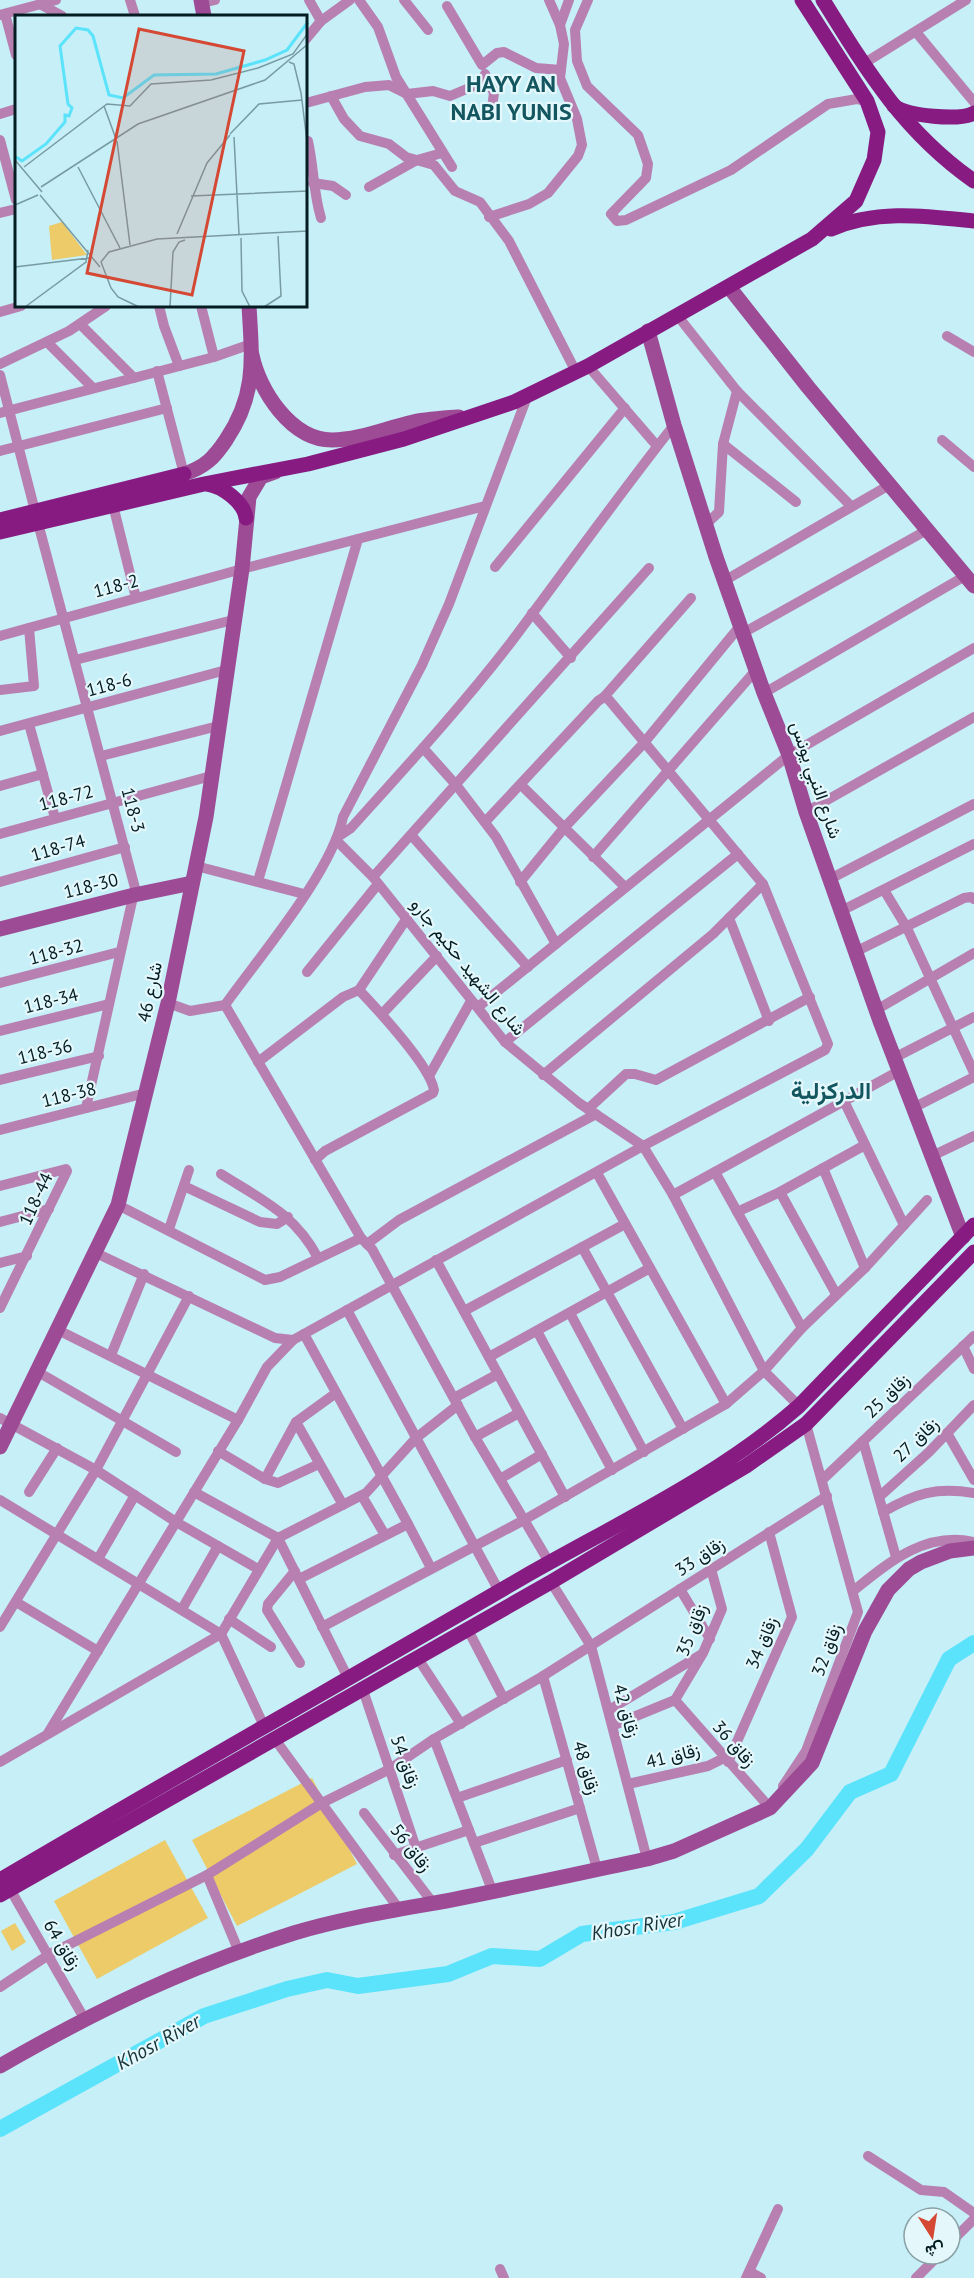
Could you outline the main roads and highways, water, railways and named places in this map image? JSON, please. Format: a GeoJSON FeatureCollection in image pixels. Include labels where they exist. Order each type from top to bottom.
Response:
{"type":"FeatureCollection","features":[{"type":"Feature","properties":{"kind":"main road"},"geometry":{"type":"LineString","coordinates":[[802,0],[867,101],[875,117],[878,139],[864,185],[856,201],[812,239]]}},
{"type":"Feature","properties":{"kind":"main road"},"geometry":{"type":"LineString","coordinates":[[823,0],[887,100],[923,140],[974,181]]}},
{"type":"Feature","properties":{"kind":"main road"},"geometry":{"type":"LineString","coordinates":[[887,100],[909,112],[959,117],[974,113]]}},
{"type":"Feature","properties":{"kind":"main road"},"geometry":{"type":"LineString","coordinates":[[0,520],[113,505],[204,484],[287,469],[404,439],[527,397],[582,369],[839,225],[873,216],[901,215],[974,220]]}},
{"type":"Feature","properties":{"kind":"main road"},"geometry":{"type":"LineString","coordinates":[[0,532],[36,517],[184,474]]}},
{"type":"Feature","properties":{"kind":"main road"},"geometry":{"type":"LineString","coordinates":[[204,484],[222,489],[242,507],[246,518]]}},
{"type":"Feature","properties":{"kind":"main road"},"geometry":{"type":"LineString","coordinates":[[4,1888],[269,1732],[348,1678],[549,1562],[661,1502],[768,1433],[799,1406],[974,1225]]}},
{"type":"Feature","properties":{"kind":"main road"},"geometry":{"type":"LineString","coordinates":[[269,1732],[362,1687],[417,1657],[551,1582],[746,1466],[806,1424],[973,1256]]}},
{"type":"Feature","properties":{"kind":"waterway","name":"Khosr River"},"geometry":{"type":"LineString","coordinates":[[0,2129],[204,2016],[287,1989],[327,1980],[358,1986],[448,1974],[492,1956],[540,1959],[582,1934],[674,1922],[759,1896],[807,1849],[850,1792],[891,1774],[949,1659],[974,1643]]}},
{"type":"Feature","properties":{"kind":"district","name":"HAYY AN NABI YUNIS"},"geometry":{"type":"Point","coordinates":[511,98]}},
{"type":"Feature","properties":{"kind":"district","name":"الدركزلية"},"geometry":{"type":"Point","coordinates":[831,1091]}}]}
